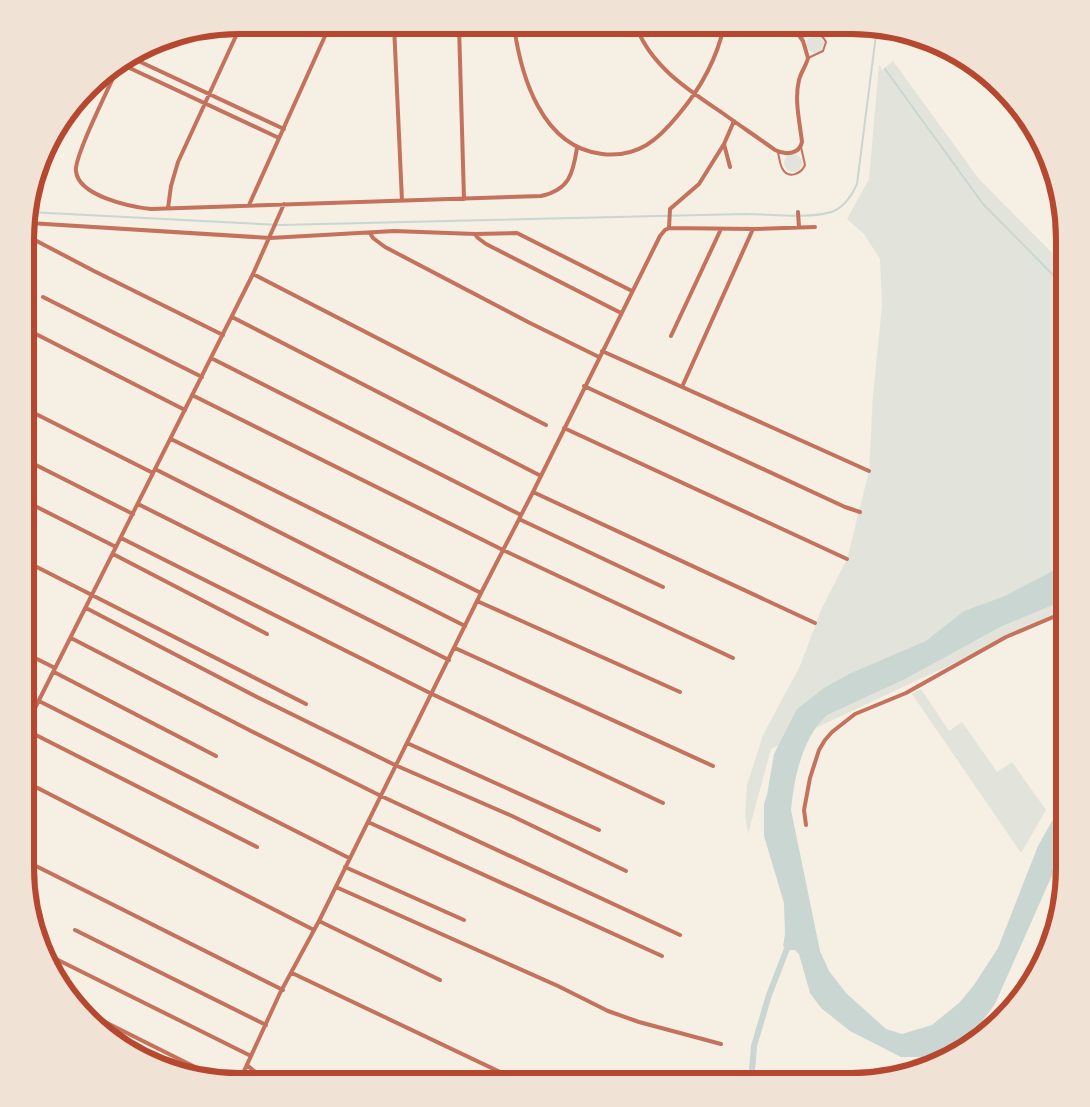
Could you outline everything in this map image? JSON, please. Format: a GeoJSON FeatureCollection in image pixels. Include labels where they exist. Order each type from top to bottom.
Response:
{"type":"FeatureCollection","features":[{"type":"Feature","properties":{"kind":"street"},"geometry":{"type":"LineString","coordinates":[[168,208],[174,174],[238,34]]}},
{"type":"Feature","properties":{"kind":"street"},"geometry":{"type":"LineString","coordinates":[[249,204],[326,34]]}},
{"type":"Feature","properties":{"kind":"street"},"geometry":{"type":"LineString","coordinates":[[394,34],[402,201]]}},
{"type":"Feature","properties":{"kind":"street"},"geometry":{"type":"LineString","coordinates":[[460,34],[464,199]]}},
{"type":"Feature","properties":{"kind":"street"},"geometry":{"type":"LineString","coordinates":[[516,34],[529,88],[548,124],[564,140],[577,148],[592,152],[616,154],[626,153],[646,146],[666,129],[694,94],[712,62],[721,34]]}},
{"type":"Feature","properties":{"kind":"street"},"geometry":{"type":"LineString","coordinates":[[640,34],[662,67],[694,94],[778,152],[788,153],[801,147],[802,142],[798,86],[808,58],[799,34]]}},
{"type":"Feature","properties":{"kind":"street"},"geometry":{"type":"LineString","coordinates":[[137,60],[284,129]]}},
{"type":"Feature","properties":{"kind":"street"},"geometry":{"type":"LineString","coordinates":[[126,68],[280,138]]}},
{"type":"Feature","properties":{"kind":"street"},"geometry":{"type":"LineString","coordinates":[[115,75],[78,156],[76,173],[82,184],[107,198],[134,207],[151,209],[249,204],[541,196],[564,185],[571,175],[577,148]]}},
{"type":"Feature","properties":{"kind":"street"},"geometry":{"type":"LineString","coordinates":[[669,228],[669,212],[699,184],[724,144],[734,121]]}},
{"type":"Feature","properties":{"kind":"street"},"geometry":{"type":"LineString","coordinates":[[724,144],[730,167]]}},
{"type":"Feature","properties":{"kind":"street"},"geometry":{"type":"LineString","coordinates":[[35,709],[232,317],[284,204]]}},
{"type":"Feature","properties":{"kind":"street"},"geometry":{"type":"LineString","coordinates":[[798,212],[799,227]]}},
{"type":"Feature","properties":{"kind":"street"},"geometry":{"type":"LineString","coordinates":[[34,223],[270,238],[394,231],[475,234],[516,233],[522,234],[632,291]]}},
{"type":"Feature","properties":{"kind":"street"},"geometry":{"type":"LineString","coordinates":[[243,1073],[657,241],[664,231],[669,228],[753,229],[815,226]]}},
{"type":"Feature","properties":{"kind":"street"},"geometry":{"type":"LineString","coordinates":[[671,336],[721,229]]}},
{"type":"Feature","properties":{"kind":"street"},"geometry":{"type":"LineString","coordinates":[[682,387],[753,229]]}},
{"type":"Feature","properties":{"kind":"street"},"geometry":{"type":"LineString","coordinates":[[370,233],[375,240],[385,246],[530,323],[599,357]]}},
{"type":"Feature","properties":{"kind":"street"},"geometry":{"type":"LineString","coordinates":[[475,234],[486,244],[621,313]]}},
{"type":"Feature","properties":{"kind":"street"},"geometry":{"type":"LineString","coordinates":[[34,240],[223,335]]}},
{"type":"Feature","properties":{"kind":"street"},"geometry":{"type":"LineString","coordinates":[[253,274],[546,425]]}},
{"type":"Feature","properties":{"kind":"street"},"geometry":{"type":"LineString","coordinates":[[43,297],[202,377]]}},
{"type":"Feature","properties":{"kind":"street"},"geometry":{"type":"LineString","coordinates":[[232,317],[541,476]]}},
{"type":"Feature","properties":{"kind":"street"},"geometry":{"type":"LineString","coordinates":[[34,333],[185,410]]}},
{"type":"Feature","properties":{"kind":"street"},"geometry":{"type":"LineString","coordinates":[[602,351],[869,471]]}},
{"type":"Feature","properties":{"kind":"street"},"geometry":{"type":"LineString","coordinates":[[211,358],[520,517],[663,587]]}},
{"type":"Feature","properties":{"kind":"street"},"geometry":{"type":"LineString","coordinates":[[584,386],[845,508],[860,512]]}},
{"type":"Feature","properties":{"kind":"street"},"geometry":{"type":"LineString","coordinates":[[192,396],[503,550],[733,658]]}},
{"type":"Feature","properties":{"kind":"street"},"geometry":{"type":"LineString","coordinates":[[34,413],[465,626]]}},
{"type":"Feature","properties":{"kind":"street"},"geometry":{"type":"LineString","coordinates":[[564,428],[847,559]]}},
{"type":"Feature","properties":{"kind":"street"},"geometry":{"type":"LineString","coordinates":[[171,439],[481,593]]}},
{"type":"Feature","properties":{"kind":"street"},"geometry":{"type":"LineString","coordinates":[[34,464],[133,514]]}},
{"type":"Feature","properties":{"kind":"street"},"geometry":{"type":"LineString","coordinates":[[533,492],[815,623]]}},
{"type":"Feature","properties":{"kind":"street"},"geometry":{"type":"LineString","coordinates":[[138,504],[448,660]]}},
{"type":"Feature","properties":{"kind":"street"},"geometry":{"type":"LineString","coordinates":[[34,505],[116,547]]}},
{"type":"Feature","properties":{"kind":"street"},"geometry":{"type":"LineString","coordinates":[[121,538],[432,694],[663,803]]}},
{"type":"Feature","properties":{"kind":"street"},"geometry":{"type":"LineString","coordinates":[[113,554],[267,634]]}},
{"type":"Feature","properties":{"kind":"street"},"geometry":{"type":"LineString","coordinates":[[34,566],[306,704]]}},
{"type":"Feature","properties":{"kind":"street"},"geometry":{"type":"LineString","coordinates":[[477,601],[680,692]]}},
{"type":"Feature","properties":{"kind":"street"},"geometry":{"type":"LineString","coordinates":[[86,608],[267,702],[396,765],[512,816],[626,871]]}},
{"type":"Feature","properties":{"kind":"street"},"geometry":{"type":"LineString","coordinates":[[806,825],[804,810],[810,778],[819,750],[836,728],[855,714],[906,693],[1006,637],[1056,615]]}},
{"type":"Feature","properties":{"kind":"street"},"geometry":{"type":"LineString","coordinates":[[70,638],[381,796],[680,935]]}},
{"type":"Feature","properties":{"kind":"street"},"geometry":{"type":"LineString","coordinates":[[455,648],[713,766]]}},
{"type":"Feature","properties":{"kind":"street"},"geometry":{"type":"LineString","coordinates":[[34,658],[216,756]]}},
{"type":"Feature","properties":{"kind":"street"},"geometry":{"type":"LineString","coordinates":[[39,701],[349,858]]}},
{"type":"Feature","properties":{"kind":"street"},"geometry":{"type":"LineString","coordinates":[[34,732],[257,847]]}},
{"type":"Feature","properties":{"kind":"street"},"geometry":{"type":"LineString","coordinates":[[407,743],[599,830]]}},
{"type":"Feature","properties":{"kind":"street"},"geometry":{"type":"LineString","coordinates":[[34,786],[314,930]]}},
{"type":"Feature","properties":{"kind":"street"},"geometry":{"type":"LineString","coordinates":[[368,822],[662,956]]}},
{"type":"Feature","properties":{"kind":"street"},"geometry":{"type":"LineString","coordinates":[[34,865],[283,990]]}},
{"type":"Feature","properties":{"kind":"street"},"geometry":{"type":"LineString","coordinates":[[344,868],[464,920]]}},
{"type":"Feature","properties":{"kind":"street"},"geometry":{"type":"LineString","coordinates":[[336,886],[608,1010],[640,1022],[721,1044]]}},
{"type":"Feature","properties":{"kind":"street"},"geometry":{"type":"LineString","coordinates":[[319,921],[440,980]]}},
{"type":"Feature","properties":{"kind":"street"},"geometry":{"type":"LineString","coordinates":[[75,930],[266,1025]]}},
{"type":"Feature","properties":{"kind":"street"},"geometry":{"type":"LineString","coordinates":[[54,957],[251,1056]]}},
{"type":"Feature","properties":{"kind":"street"},"geometry":{"type":"LineString","coordinates":[[292,974],[502,1073]]}},
{"type":"Feature","properties":{"kind":"street"},"geometry":{"type":"LineString","coordinates":[[100,1019],[200,1069]]}},
{"type":"Feature","properties":{"kind":"street"},"geometry":{"type":"LineString","coordinates":[[247,1065],[258,1073]]}},
{"type":"Feature","properties":{"kind":"lane"},"geometry":{"type":"LineString","coordinates":[[801,37],[809,34]]}},
{"type":"Feature","properties":{"kind":"lane"},"geometry":{"type":"LineString","coordinates":[[808,58],[823,51],[826,42],[819,34]]}},
{"type":"Feature","properties":{"kind":"lane"},"geometry":{"type":"LineString","coordinates":[[778,152],[784,170],[789,174],[795,175],[801,172],[805,164],[801,147]]}},
{"type":"Feature","properties":{"kind":"shaded area"},"geometry":{"type":"Polygon","coordinates":[[[815,35],[821,38],[824,44],[821,50],[815,53],[809,50],[806,44],[809,38],[815,35]]]}},
{"type":"Feature","properties":{"kind":"shaded area"},"geometry":{"type":"Polygon","coordinates":[[[893,61],[979,179],[1056,257],[1056,615],[771,749],[748,834],[745,815],[747,785],[763,735],[800,666],[821,610],[847,559],[869,471],[873,395],[882,306],[880,259],[864,234],[847,219],[869,179],[879,64],[882,70],[893,61]]]}},
{"type":"Feature","properties":{"kind":"shaded area"},"geometry":{"type":"Polygon","coordinates":[[[793,154],[799,157],[802,163],[799,169],[793,172],[787,169],[784,163],[787,157],[793,154]]]}},
{"type":"Feature","properties":{"kind":"shaded area"},"geometry":{"type":"Polygon","coordinates":[[[1056,569],[1056,604],[1002,626],[905,679],[827,715],[811,735],[797,772],[791,810],[820,951],[829,971],[846,993],[886,1029],[902,1034],[932,1025],[960,1002],[974,985],[998,948],[1038,846],[1056,814],[1056,866],[995,1004],[980,1024],[949,1049],[937,1054],[924,1057],[901,1057],[850,1031],[821,1008],[810,993],[799,954],[795,950],[790,950],[783,946],[785,935],[784,903],[764,836],[764,804],[774,754],[797,709],[824,688],[849,674],[926,641],[964,611],[1005,596],[1056,569]]]}},
{"type":"Feature","properties":{"kind":"shaded area"},"geometry":{"type":"Polygon","coordinates":[[[921,689],[949,731],[962,722],[997,772],[1012,762],[1046,810],[1021,853],[912,694],[921,689]]]}},
{"type":"Feature","properties":{"kind":"waterway"},"geometry":{"type":"LineString","coordinates":[[35,212],[280,225],[745,214],[800,216],[822,214],[836,210],[844,204],[857,184],[876,35]]}},
{"type":"Feature","properties":{"kind":"waterway"},"geometry":{"type":"LineString","coordinates":[[885,69],[983,204],[1056,278]]}},
{"type":"Feature","properties":{"kind":"waterway"},"geometry":{"type":"LineString","coordinates":[[752,1073],[754,1046],[769,995],[790,941]]}}]}
